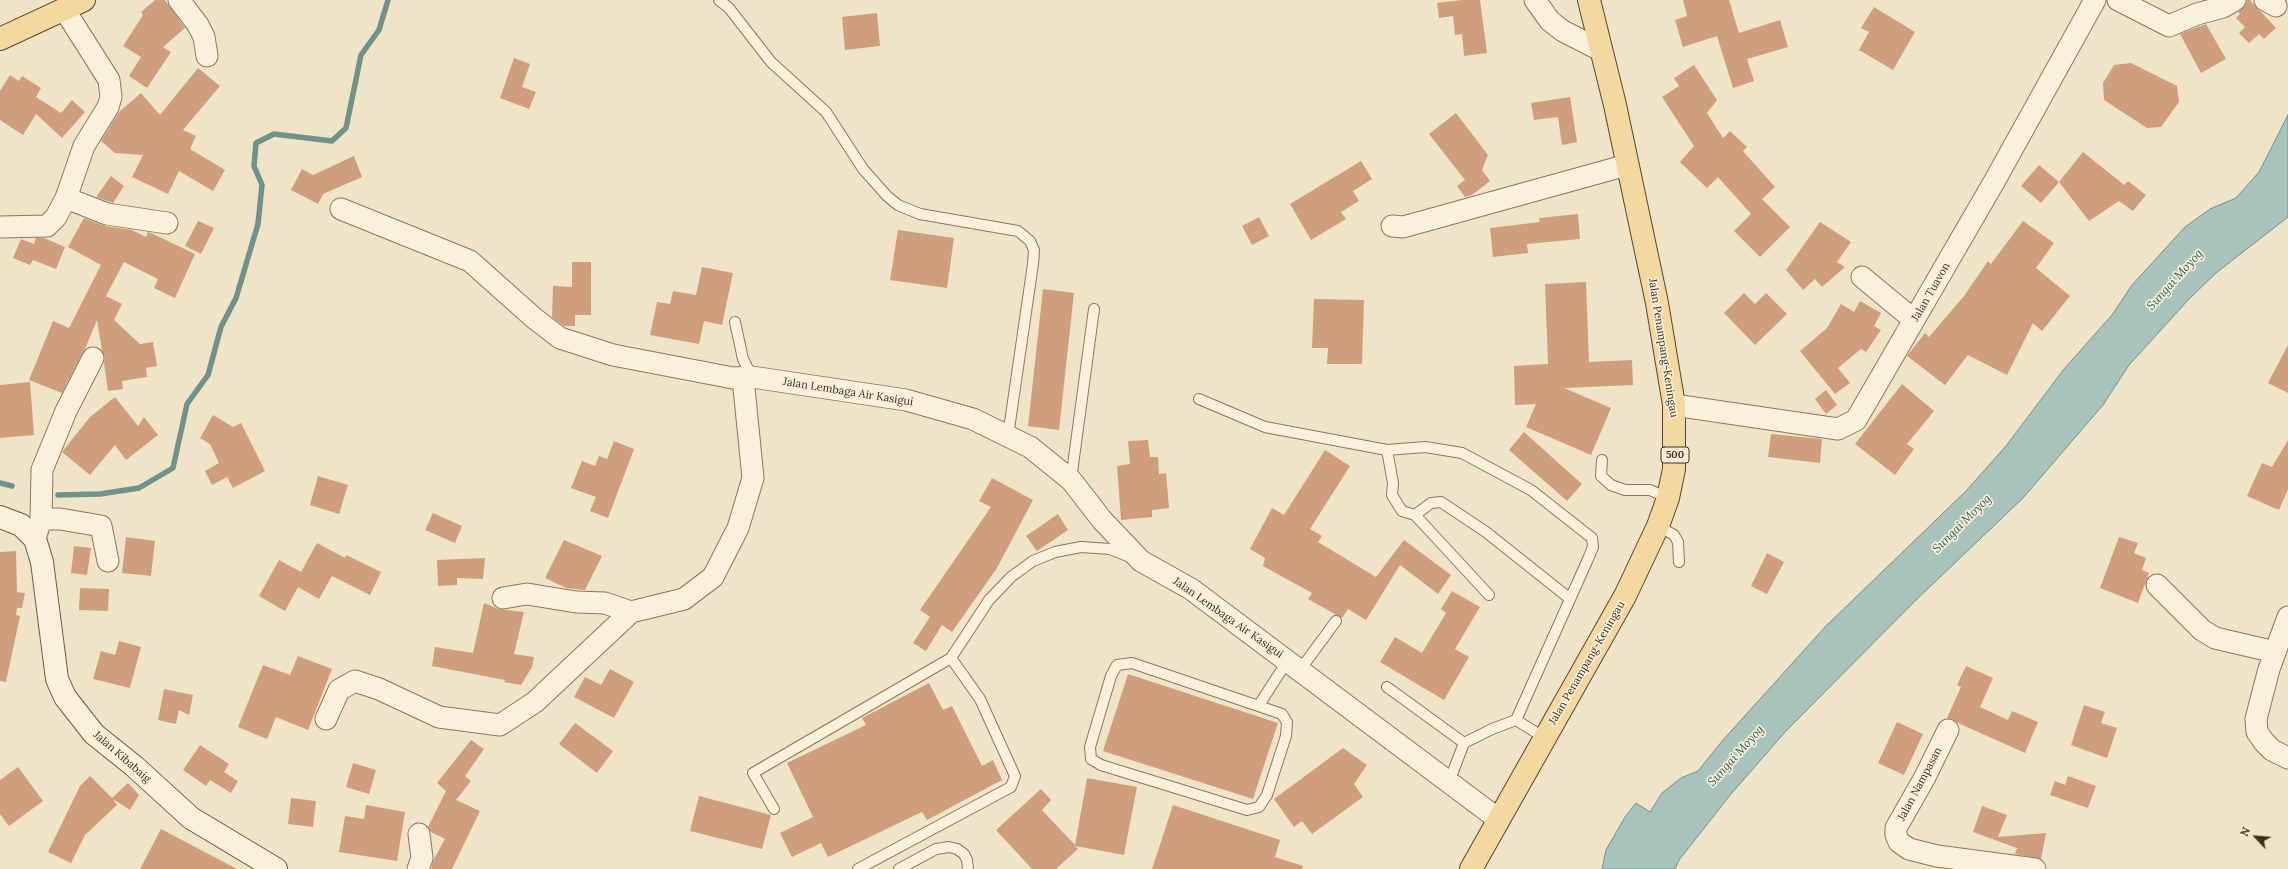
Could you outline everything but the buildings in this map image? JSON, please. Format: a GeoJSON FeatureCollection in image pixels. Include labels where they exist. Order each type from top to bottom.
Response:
{"type":"FeatureCollection","features":[{"type":"Feature","properties":{"kind":"main road"},"geometry":{"type":"LineString","coordinates":[[0,39],[84,0]]}},
{"type":"Feature","properties":{"kind":"main road","name":"Jalan Penampang-Keningau"},"geometry":{"type":"LineString","coordinates":[[1471,869],[1625,596],[1658,526],[1668,498],[1674,469],[1674,405],[1657,302],[1589,0]]}},
{"type":"Feature","properties":{"kind":"street"},"geometry":{"type":"LineString","coordinates":[[179,0],[198,25],[204,37],[207,56]]}},
{"type":"Feature","properties":{"kind":"street"},"geometry":{"type":"LineString","coordinates":[[1535,0],[1550,21],[1600,50]]}},
{"type":"Feature","properties":{"kind":"street","name":"Jalan Tuavon"},"geometry":{"type":"LineString","coordinates":[[1674,405],[1838,430],[1847,427],[1856,420],[1994,182],[2094,0]]}},
{"type":"Feature","properties":{"kind":"street"},"geometry":{"type":"LineString","coordinates":[[2118,0],[2169,26],[2197,14],[2223,7],[2235,0]]}},
{"type":"Feature","properties":{"kind":"street"},"geometry":{"type":"LineString","coordinates":[[0,227],[47,226],[56,217],[66,198],[84,146],[108,107],[111,98],[109,80],[64,9]]}},
{"type":"Feature","properties":{"kind":"street"},"geometry":{"type":"LineString","coordinates":[[1392,226],[1403,226],[1627,165]]}},
{"type":"Feature","properties":{"kind":"street"},"geometry":{"type":"LineString","coordinates":[[66,198],[107,214],[168,223]]}},
{"type":"Feature","properties":{"kind":"street","name":"Jalan Lembaga Air Kasigui"},"geometry":{"type":"LineString","coordinates":[[341,209],[470,261],[534,318],[560,338],[613,355],[748,378],[906,400],[974,419],[1030,447],[1071,480],[1102,520],[1141,561],[1190,589],[1294,665],[1498,819]]}},
{"type":"Feature","properties":{"kind":"street"},"geometry":{"type":"LineString","coordinates":[[1862,277],[1914,320]]}},
{"type":"Feature","properties":{"kind":"street"},"geometry":{"type":"LineString","coordinates":[[93,358],[66,411],[42,470],[38,529],[60,519],[101,526],[108,561]]}},
{"type":"Feature","properties":{"kind":"street"},"geometry":{"type":"LineString","coordinates":[[326,719],[340,690],[355,681],[379,689],[439,717],[500,725],[535,702],[632,612],[684,599],[713,577],[738,528],[753,478],[748,378]]}},
{"type":"Feature","properties":{"kind":"street","name":"Jalan Kibabaig"},"geometry":{"type":"LineString","coordinates":[[0,517],[21,525],[38,529],[53,659],[57,679],[65,697],[94,734],[134,766],[191,818],[276,869]]}},
{"type":"Feature","properties":{"kind":"street"},"geometry":{"type":"LineString","coordinates":[[2157,585],[2202,630],[2215,638],[2275,652]]}},
{"type":"Feature","properties":{"kind":"street"},"geometry":{"type":"LineString","coordinates":[[503,598],[527,594],[576,602],[605,603],[632,612]]}},
{"type":"Feature","properties":{"kind":"street"},"geometry":{"type":"LineString","coordinates":[[2288,617],[2275,652],[2256,718],[2257,732],[2272,750],[2288,758]]}},
{"type":"Feature","properties":{"kind":"street","name":"Jalan Nampasan"},"geometry":{"type":"LineString","coordinates":[[1948,730],[1925,777],[1896,828],[1896,835],[1899,842],[1909,848],[1923,852],[2026,868]]}},
{"type":"Feature","properties":{"kind":"street"},"geometry":{"type":"LineString","coordinates":[[418,869],[422,858],[419,834]]}},
{"type":"Feature","properties":{"kind":"lane"},"geometry":{"type":"LineString","coordinates":[[719,0],[729,8],[772,62],[826,112],[863,169],[886,196],[898,205],[920,214],[1018,231],[1030,241],[1034,250],[1033,264],[1008,436]]}},
{"type":"Feature","properties":{"kind":"lane"},"geometry":{"type":"LineString","coordinates":[[1071,480],[1094,309]]}},
{"type":"Feature","properties":{"kind":"lane"},"geometry":{"type":"LineString","coordinates":[[735,322],[748,378]]}},
{"type":"Feature","properties":{"kind":"lane"},"geometry":{"type":"LineString","coordinates":[[1199,399],[1265,427],[1388,450],[1425,447],[1462,453],[1531,490],[1592,538],[1593,547],[1516,720],[1464,743],[1449,782]]}},
{"type":"Feature","properties":{"kind":"lane"},"geometry":{"type":"LineString","coordinates":[[1388,450],[1393,483],[1392,495],[1402,511],[1415,515],[1489,595]]}},
{"type":"Feature","properties":{"kind":"lane"},"geometry":{"type":"LineString","coordinates":[[1602,460],[1601,476],[1611,485],[1625,490],[1650,490],[1668,498]]}},
{"type":"Feature","properties":{"kind":"lane"},"geometry":{"type":"LineString","coordinates":[[1415,515],[1431,503],[1441,502],[1486,532],[1569,598]]}},
{"type":"Feature","properties":{"kind":"lane"},"geometry":{"type":"LineString","coordinates":[[1658,526],[1674,535],[1678,542],[1679,562]]}},
{"type":"Feature","properties":{"kind":"lane"},"geometry":{"type":"LineString","coordinates":[[774,809],[753,773],[951,658],[988,600],[1011,577],[1033,561],[1055,552],[1082,547],[1110,549],[1141,561]]}},
{"type":"Feature","properties":{"kind":"lane"},"geometry":{"type":"LineString","coordinates":[[1259,706],[1294,665],[1336,621]]}},
{"type":"Feature","properties":{"kind":"lane"},"geometry":{"type":"LineString","coordinates":[[858,869],[1011,787],[1015,776],[980,699],[951,658]]}},
{"type":"Feature","properties":{"kind":"lane"},"geometry":{"type":"LineString","coordinates":[[1132,663],[1259,706],[1282,714],[1287,722],[1286,736],[1267,795],[1259,807],[1247,810],[1101,765],[1092,759],[1090,747],[1111,676],[1117,665],[1132,663]]}},
{"type":"Feature","properties":{"kind":"lane"},"geometry":{"type":"LineString","coordinates":[[1387,687],[1464,743]]}},
{"type":"Feature","properties":{"kind":"lane"},"geometry":{"type":"LineString","coordinates":[[1516,720],[1545,738]]}},
{"type":"Feature","properties":{"kind":"lane"},"geometry":{"type":"LineString","coordinates":[[899,869],[936,849],[949,847],[957,849],[964,854],[967,860],[968,869]]}},
{"type":"Feature","properties":{"kind":"water","name":"Sungai Moyog"},"geometry":{"type":"Polygon","coordinates":[[[2288,115],[2288,217],[2216,273],[2189,299],[2129,365],[2103,405],[2023,498],[1916,600],[1786,731],[1731,794],[1679,860],[1675,869],[1602,869],[1606,850],[1625,817],[1636,803],[1650,812],[1662,793],[1681,778],[1698,771],[1723,740],[1826,626],[1966,491],[2006,446],[2064,369],[2112,315],[2132,285],[2185,227],[2210,209],[2236,198],[2259,172],[2288,115]]]}},
{"type":"Feature","properties":{"kind":"waterway"},"geometry":{"type":"LineString","coordinates":[[58,495],[100,494],[139,488],[173,468],[187,404],[208,375],[221,327],[236,298],[258,224],[262,185],[254,166],[256,143],[274,134],[332,141],[346,128],[361,55],[379,30],[388,0]]}},
{"type":"Feature","properties":{"kind":"waterway"},"geometry":{"type":"LineString","coordinates":[[0,483],[12,486]]}}]}
